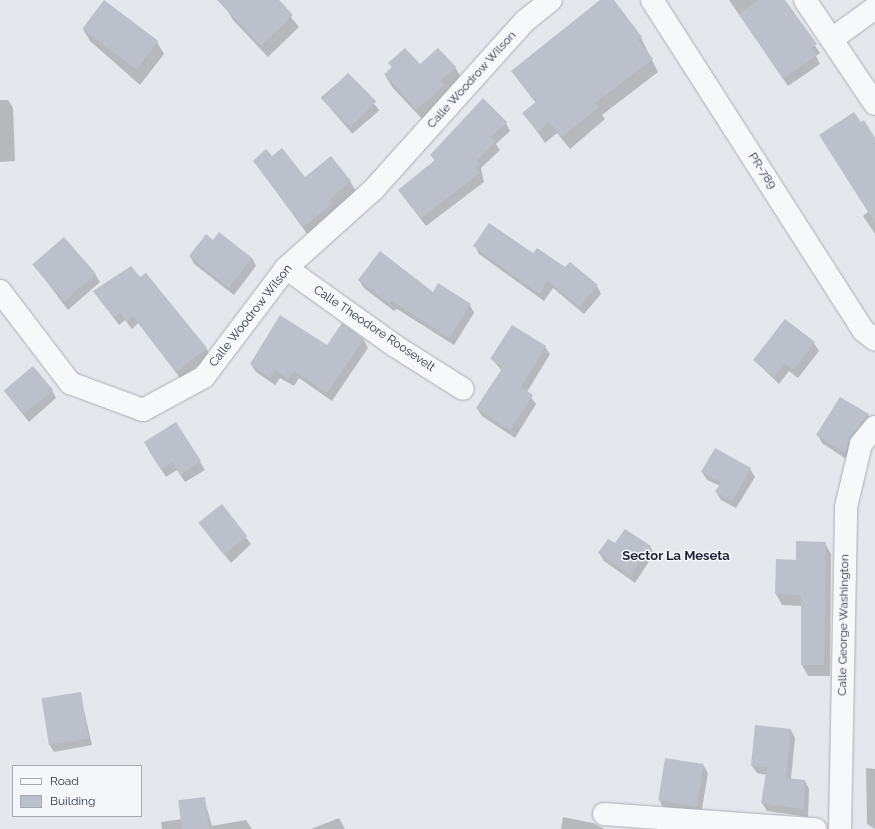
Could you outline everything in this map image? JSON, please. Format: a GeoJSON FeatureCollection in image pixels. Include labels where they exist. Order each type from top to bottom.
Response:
{"type":"FeatureCollection","features":[{"type":"Feature","properties":{"kind":"street","name":"Calle Woodrow Wilson"},"geometry":{"type":"LineString","coordinates":[[0,291],[70,383],[143,410],[204,377],[286,268],[374,189],[525,21],[551,0]]}},
{"type":"Feature","properties":{"kind":"street","name":"PR-789"},"geometry":{"type":"LineString","coordinates":[[652,0],[860,324],[875,340]]}},
{"type":"Feature","properties":{"kind":"street"},"geometry":{"type":"LineString","coordinates":[[805,0],[875,104]]}},
{"type":"Feature","properties":{"kind":"street"},"geometry":{"type":"LineString","coordinates":[[832,39],[875,8]]}},
{"type":"Feature","properties":{"kind":"street","name":"Calle Theodore Roosevelt"},"geometry":{"type":"LineString","coordinates":[[286,268],[395,346],[463,389]]}},
{"type":"Feature","properties":{"kind":"street","name":"Calle George Washington"},"geometry":{"type":"LineString","coordinates":[[840,829],[846,507],[861,444],[875,427]]}},
{"type":"Feature","properties":{"kind":"street"},"geometry":{"type":"LineString","coordinates":[[604,814],[816,829]]}},
{"type":"Feature","properties":{"kind":"building"},"geometry":{"type":"Polygon","coordinates":[[[104,0],[158,41],[137,70],[82,29],[104,0]]]}},
{"type":"Feature","properties":{"kind":"building"},"geometry":{"type":"Polygon","coordinates":[[[217,0],[279,0],[293,15],[261,46],[217,0]]]}},
{"type":"Feature","properties":{"kind":"building"},"geometry":{"type":"Polygon","coordinates":[[[600,0],[614,0],[642,37],[638,40],[653,59],[595,103],[599,107],[562,137],[549,122],[538,132],[522,113],[536,102],[511,71],[600,0]]]}},
{"type":"Feature","properties":{"kind":"building"},"geometry":{"type":"Polygon","coordinates":[[[758,0],[785,0],[817,44],[811,48],[817,55],[783,79],[739,14],[758,0]]]}},
{"type":"Feature","properties":{"kind":"building"},"geometry":{"type":"Polygon","coordinates":[[[405,48],[420,64],[438,48],[456,67],[440,81],[444,85],[417,110],[384,74],[392,67],[388,63],[405,48]]]}},
{"type":"Feature","properties":{"kind":"building"},"geometry":{"type":"Polygon","coordinates":[[[348,73],[376,101],[350,127],[322,99],[348,73]]]}},
{"type":"Feature","properties":{"kind":"building"},"geometry":{"type":"Polygon","coordinates":[[[483,98],[507,122],[491,137],[496,141],[477,160],[480,164],[475,168],[480,173],[421,218],[398,190],[435,160],[430,155],[483,98]]]}},
{"type":"Feature","properties":{"kind":"building"},"geometry":{"type":"Polygon","coordinates":[[[854,112],[861,122],[864,120],[875,138],[875,223],[819,135],[854,112]]]}},
{"type":"Feature","properties":{"kind":"building"},"geometry":{"type":"Polygon","coordinates":[[[282,148],[305,177],[331,156],[351,181],[328,200],[332,204],[303,227],[253,161],[266,149],[272,156],[282,148]]]}},
{"type":"Feature","properties":{"kind":"building"},"geometry":{"type":"Polygon","coordinates":[[[489,223],[533,253],[537,248],[565,267],[570,262],[598,285],[579,307],[548,281],[539,294],[473,246],[489,223]]]}},
{"type":"Feature","properties":{"kind":"building"},"geometry":{"type":"Polygon","coordinates":[[[219,232],[252,258],[229,288],[189,256],[206,234],[213,240],[219,232]]]}},
{"type":"Feature","properties":{"kind":"building"},"geometry":{"type":"Polygon","coordinates":[[[64,237],[96,274],[64,302],[32,265],[64,237]]]}},
{"type":"Feature","properties":{"kind":"building"},"geometry":{"type":"Polygon","coordinates":[[[380,251],[433,292],[438,283],[471,304],[449,338],[392,301],[390,304],[358,280],[380,251]]]}},
{"type":"Feature","properties":{"kind":"building"},"geometry":{"type":"Polygon","coordinates":[[[131,266],[140,277],[146,273],[207,348],[176,372],[133,316],[127,322],[120,313],[114,318],[93,291],[131,266]]]}},
{"type":"Feature","properties":{"kind":"building"},"geometry":{"type":"Polygon","coordinates":[[[280,315],[327,345],[342,323],[364,339],[327,393],[294,371],[289,379],[275,370],[271,378],[250,364],[280,315]]]}},
{"type":"Feature","properties":{"kind":"building"},"geometry":{"type":"Polygon","coordinates":[[[785,319],[815,342],[794,370],[784,363],[774,377],[753,360],[785,319]]]}},
{"type":"Feature","properties":{"kind":"building"},"geometry":{"type":"Polygon","coordinates":[[[512,325],[546,346],[521,387],[533,395],[510,430],[476,408],[503,367],[490,359],[512,325]]]}},
{"type":"Feature","properties":{"kind":"building"},"geometry":{"type":"Polygon","coordinates":[[[33,366],[53,390],[24,414],[4,390],[33,366]]]}},
{"type":"Feature","properties":{"kind":"building"},"geometry":{"type":"Polygon","coordinates":[[[840,397],[869,414],[851,436],[845,453],[816,435],[840,397]]]}},
{"type":"Feature","properties":{"kind":"building"},"geometry":{"type":"Polygon","coordinates":[[[176,422],[201,461],[180,475],[172,462],[161,470],[144,442],[176,422]]]}},
{"type":"Feature","properties":{"kind":"building"},"geometry":{"type":"Polygon","coordinates":[[[715,448],[751,468],[732,501],[715,492],[721,482],[701,472],[715,448]]]}},
{"type":"Feature","properties":{"kind":"building"},"geometry":{"type":"Polygon","coordinates":[[[222,504],[247,536],[224,555],[198,522],[222,504]]]}},
{"type":"Feature","properties":{"kind":"building"},"geometry":{"type":"Polygon","coordinates":[[[625,529],[651,546],[631,575],[598,553],[608,539],[615,543],[625,529]]]}},
{"type":"Feature","properties":{"kind":"building"},"geometry":{"type":"Polygon","coordinates":[[[796,541],[826,542],[824,665],[801,665],[801,595],[775,594],[776,559],[796,560],[796,541]]]}},
{"type":"Feature","properties":{"kind":"building"},"geometry":{"type":"Polygon","coordinates":[[[81,692],[88,738],[49,745],[41,698],[81,692]]]}},
{"type":"Feature","properties":{"kind":"building"},"geometry":{"type":"Polygon","coordinates":[[[755,725],[791,729],[786,778],[805,780],[804,809],[761,803],[767,767],[751,766],[755,725]]]}},
{"type":"Feature","properties":{"kind":"building"},"geometry":{"type":"Polygon","coordinates":[[[665,758],[704,764],[697,807],[658,800],[665,758]]]}},
{"type":"Feature","properties":{"kind":"building"},"geometry":{"type":"Polygon","coordinates":[[[205,797],[209,829],[182,829],[178,800],[205,797]]]}},
{"type":"Feature","properties":{"kind":"district","name":"Sector La Meseta"},"geometry":{"type":"Point","coordinates":[676,556]}}]}
